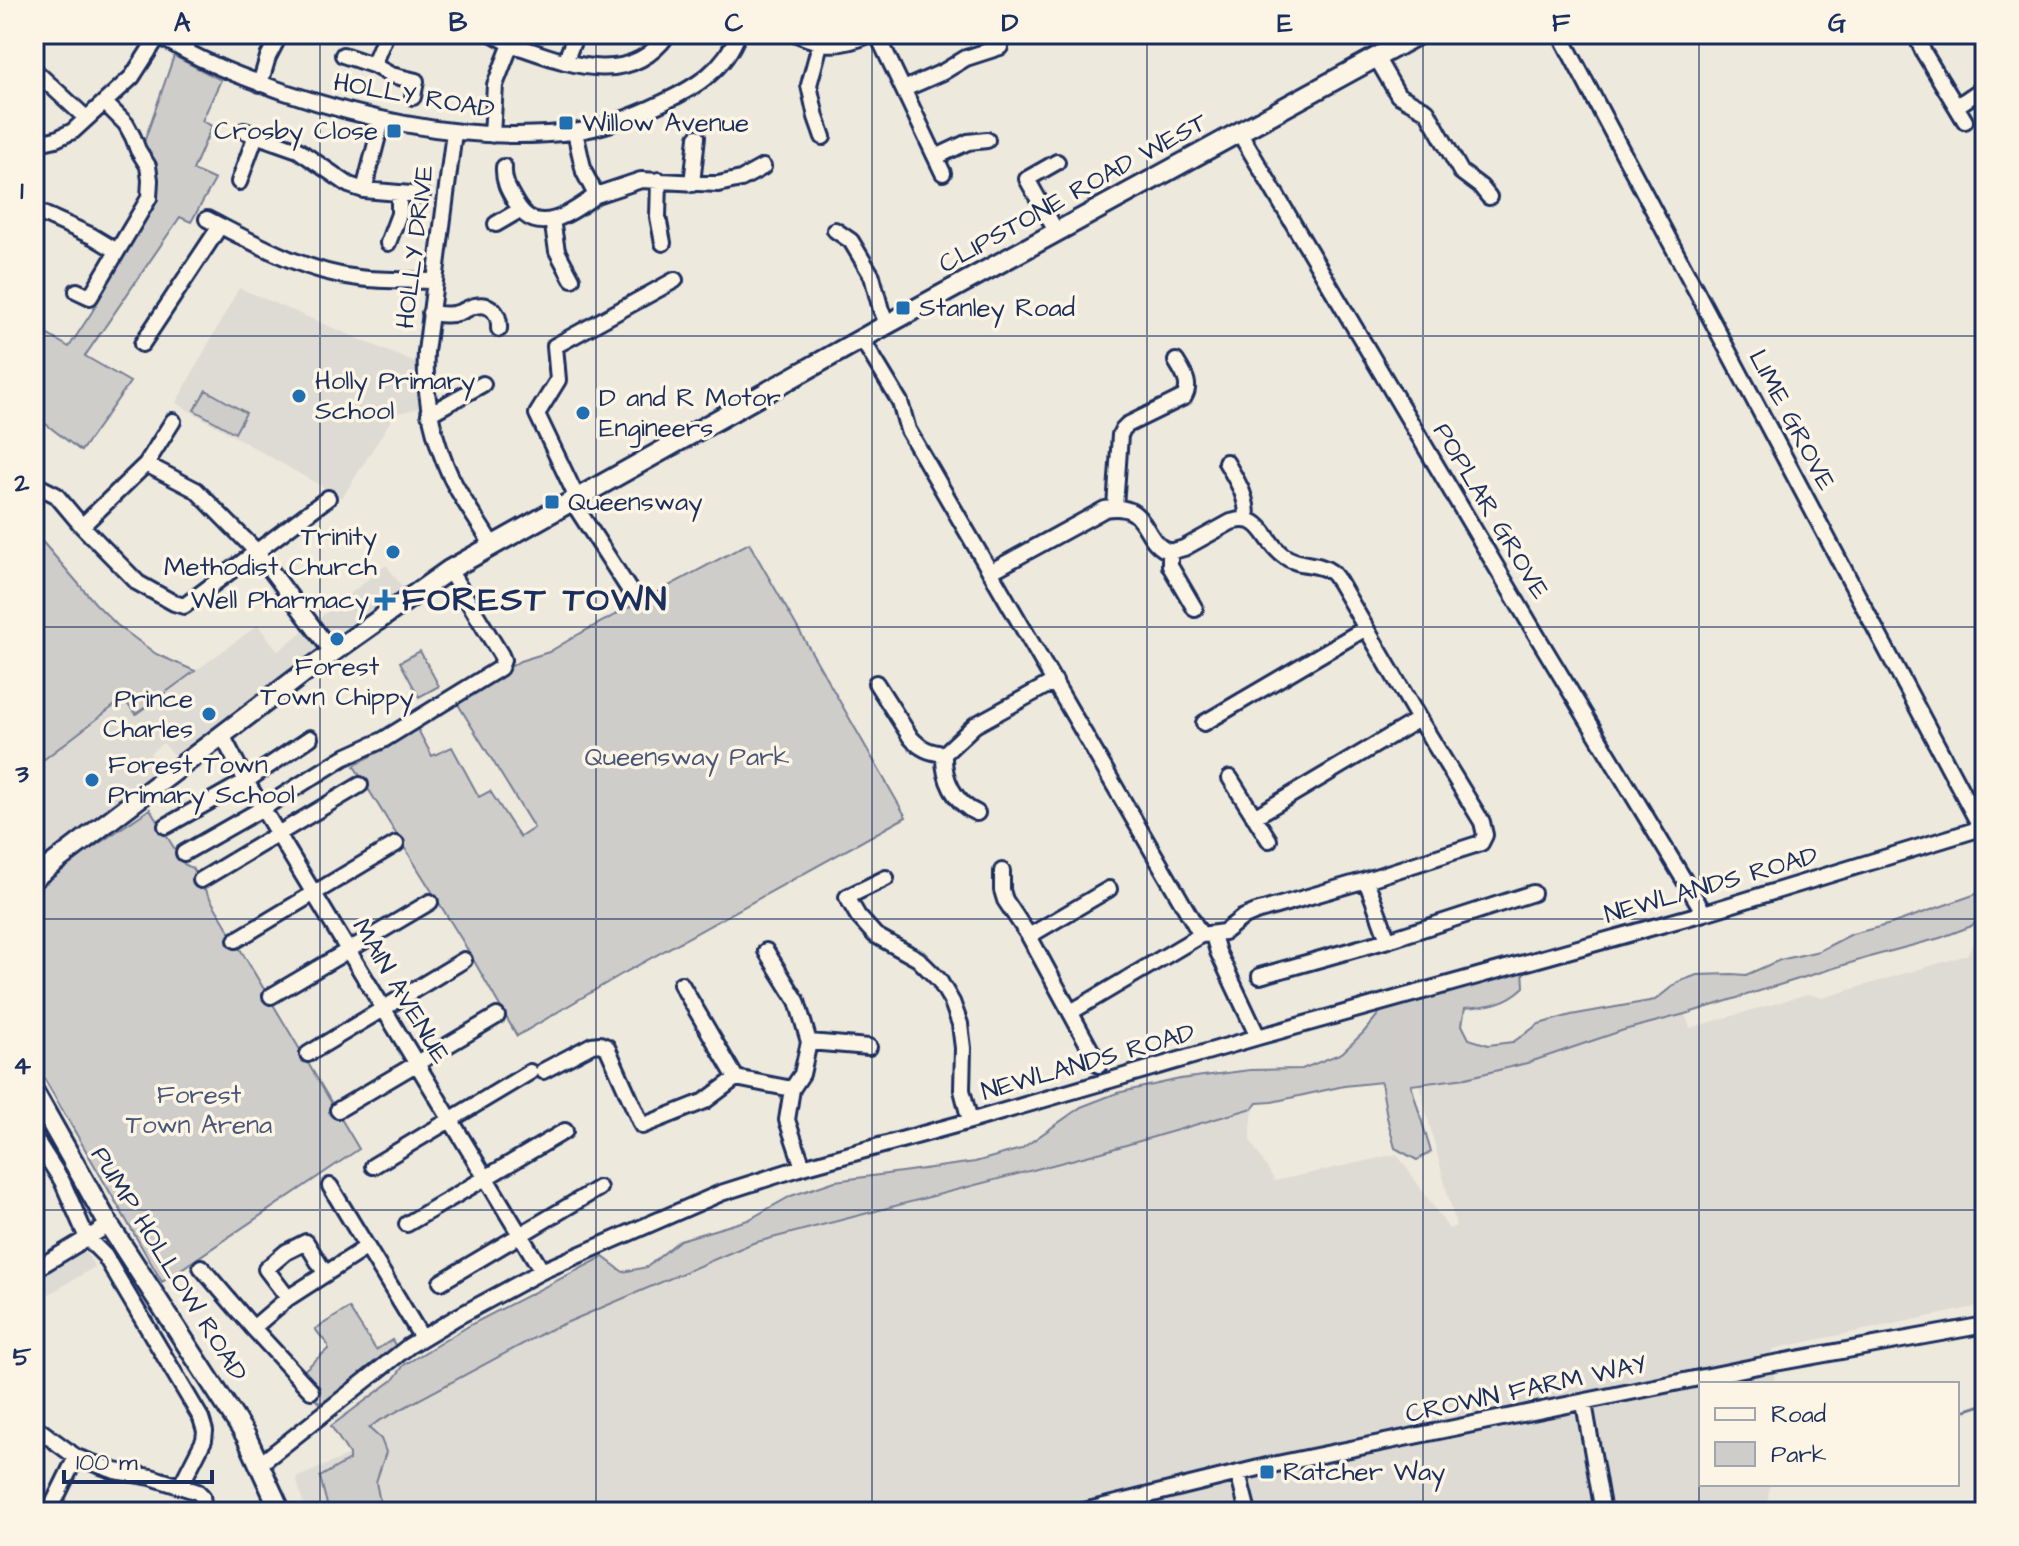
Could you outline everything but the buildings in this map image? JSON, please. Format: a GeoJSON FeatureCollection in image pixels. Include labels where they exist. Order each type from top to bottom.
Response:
{"type":"FeatureCollection","features":[{"type":"Feature","properties":{"kind":"main road","name":"CLIPSTONE ROAD WEST"},"geometry":{"type":"LineString","coordinates":[[34,878],[332,652],[449,570],[1056,231],[1419,34]]}},
{"type":"Feature","properties":{"kind":"main road","name":"PUMP HOLLOW ROAD"},"geometry":{"type":"LineString","coordinates":[[34,1092],[109,1225],[234,1416],[281,1512]]}},
{"type":"Feature","properties":{"kind":"street"},"geometry":{"type":"LineString","coordinates":[[260,84],[268,57],[280,34]]}},
{"type":"Feature","properties":{"kind":"street"},"geometry":{"type":"LineString","coordinates":[[373,65],[386,34]]}},
{"type":"Feature","properties":{"kind":"street"},"geometry":{"type":"LineString","coordinates":[[493,34],[511,44],[565,62],[615,68],[636,62],[656,49],[668,34]]}},
{"type":"Feature","properties":{"kind":"street"},"geometry":{"type":"LineString","coordinates":[[565,62],[576,34]]}},
{"type":"Feature","properties":{"kind":"street","name":"HOLLY ROAD"},"geometry":{"type":"LineString","coordinates":[[158,35],[209,63],[318,103],[382,120],[454,132],[534,135],[575,132],[613,124],[692,88],[721,64],[738,34]]}},
{"type":"Feature","properties":{"kind":"street"},"geometry":{"type":"LineString","coordinates":[[797,34],[820,44],[837,44],[874,34],[904,89],[943,173]]}},
{"type":"Feature","properties":{"kind":"street","name":"LIME GROVE"},"geometry":{"type":"LineString","coordinates":[[1560,34],[1983,828]]}},
{"type":"Feature","properties":{"kind":"street"},"geometry":{"type":"LineString","coordinates":[[1915,34],[1965,121]]}},
{"type":"Feature","properties":{"kind":"street"},"geometry":{"type":"LineString","coordinates":[[34,144],[73,131],[105,103],[132,77],[158,35]]}},
{"type":"Feature","properties":{"kind":"street"},"geometry":{"type":"LineString","coordinates":[[492,135],[495,85],[511,44]]}},
{"type":"Feature","properties":{"kind":"street"},"geometry":{"type":"LineString","coordinates":[[820,44],[809,85],[823,137]]}},
{"type":"Feature","properties":{"kind":"street"},"geometry":{"type":"LineString","coordinates":[[904,89],[966,58],[1000,47]]}},
{"type":"Feature","properties":{"kind":"street"},"geometry":{"type":"LineString","coordinates":[[343,55],[391,75],[416,81],[413,97]]}},
{"type":"Feature","properties":{"kind":"street"},"geometry":{"type":"LineString","coordinates":[[1376,57],[1398,95],[1427,111],[1461,172],[1489,197]]}},
{"type":"Feature","properties":{"kind":"street"},"geometry":{"type":"LineString","coordinates":[[34,70],[86,118]]}},
{"type":"Feature","properties":{"kind":"street"},"geometry":{"type":"LineString","coordinates":[[1957,106],[1985,87]]}},
{"type":"Feature","properties":{"kind":"street"},"geometry":{"type":"LineString","coordinates":[[77,291],[90,297],[149,198],[148,166],[126,124],[105,103]]}},
{"type":"Feature","properties":{"kind":"street"},"geometry":{"type":"LineString","coordinates":[[364,190],[382,120]]}},
{"type":"Feature","properties":{"kind":"street","name":"HOLLY DRIVE"},"geometry":{"type":"LineString","coordinates":[[454,132],[425,369],[429,414],[450,475],[492,545]]}},
{"type":"Feature","properties":{"kind":"street"},"geometry":{"type":"LineString","coordinates":[[575,132],[584,172],[596,195]]}},
{"type":"Feature","properties":{"kind":"street","name":"POPLAR GROVE"},"geometry":{"type":"LineString","coordinates":[[1239,132],[1704,913]]}},
{"type":"Feature","properties":{"kind":"street"},"geometry":{"type":"LineString","coordinates":[[239,182],[250,133],[298,150],[349,185],[364,190],[422,195]]}},
{"type":"Feature","properties":{"kind":"street"},"geometry":{"type":"LineString","coordinates":[[692,184],[697,137]]}},
{"type":"Feature","properties":{"kind":"street"},"geometry":{"type":"LineString","coordinates":[[936,157],[968,142],[987,140]]}},
{"type":"Feature","properties":{"kind":"street"},"geometry":{"type":"LineString","coordinates":[[1056,231],[1027,179],[1057,162]]}},
{"type":"Feature","properties":{"kind":"street"},"geometry":{"type":"LineString","coordinates":[[504,167],[506,186],[523,214],[534,221],[552,220],[596,195],[641,180],[718,184],[741,179],[763,167]]}},
{"type":"Feature","properties":{"kind":"street"},"geometry":{"type":"LineString","coordinates":[[659,180],[658,217],[663,243]]}},
{"type":"Feature","properties":{"kind":"street"},"geometry":{"type":"LineString","coordinates":[[388,243],[399,214],[399,193]]}},
{"type":"Feature","properties":{"kind":"street"},"geometry":{"type":"LineString","coordinates":[[34,210],[117,251]]}},
{"type":"Feature","properties":{"kind":"street"},"geometry":{"type":"LineString","coordinates":[[496,224],[520,210]]}},
{"type":"Feature","properties":{"kind":"street"},"geometry":{"type":"LineString","coordinates":[[552,220],[557,251],[572,279]]}},
{"type":"Feature","properties":{"kind":"street"},"geometry":{"type":"LineString","coordinates":[[142,344],[156,334],[213,222],[290,259],[323,270],[359,278],[434,281]]}},
{"type":"Feature","properties":{"kind":"street"},"geometry":{"type":"LineString","coordinates":[[835,230],[851,241],[866,266],[888,324]]}},
{"type":"Feature","properties":{"kind":"street"},"geometry":{"type":"LineString","coordinates":[[630,591],[574,500],[537,414],[558,380],[555,346],[675,280]]}},
{"type":"Feature","properties":{"kind":"street"},"geometry":{"type":"LineString","coordinates":[[430,313],[452,314],[482,305],[495,311],[500,320],[499,329]]}},
{"type":"Feature","properties":{"kind":"street"},"geometry":{"type":"LineString","coordinates":[[862,339],[900,402],[908,430],[990,572],[1218,952],[1258,1037]]}},
{"type":"Feature","properties":{"kind":"street"},"geometry":{"type":"LineString","coordinates":[[1115,507],[1120,435],[1127,425],[1184,397],[1188,383],[1176,361]]}},
{"type":"Feature","properties":{"kind":"street"},"geometry":{"type":"LineString","coordinates":[[429,414],[483,384]]}},
{"type":"Feature","properties":{"kind":"street"},"geometry":{"type":"LineString","coordinates":[[82,526],[146,464],[173,421]]}},
{"type":"Feature","properties":{"kind":"street"},"geometry":{"type":"LineString","coordinates":[[1226,462],[1245,496],[1247,520]]}},
{"type":"Feature","properties":{"kind":"street"},"geometry":{"type":"LineString","coordinates":[[146,464],[196,490],[257,552],[332,652]]}},
{"type":"Feature","properties":{"kind":"street"},"geometry":{"type":"LineString","coordinates":[[34,484],[56,495],[138,583],[184,606],[328,498]]}},
{"type":"Feature","properties":{"kind":"street"},"geometry":{"type":"LineString","coordinates":[[990,572],[1097,512],[1115,507],[1136,513],[1157,546],[1170,552],[1184,548],[1231,522],[1247,520],[1260,527],[1278,553],[1288,560],[1320,567],[1331,572],[1339,582],[1482,822],[1485,835],[1481,843],[1256,912],[1224,932],[1207,935],[1071,1012]]}},
{"type":"Feature","properties":{"kind":"street"},"geometry":{"type":"LineString","coordinates":[[1170,552],[1170,566],[1195,609]]}},
{"type":"Feature","properties":{"kind":"street"},"geometry":{"type":"LineString","coordinates":[[184,853],[343,758],[383,740],[500,668],[501,655],[449,570]]}},
{"type":"Feature","properties":{"kind":"street"},"geometry":{"type":"LineString","coordinates":[[1204,723],[1366,628]]}},
{"type":"Feature","properties":{"kind":"street"},"geometry":{"type":"LineString","coordinates":[[977,813],[966,808],[952,791],[943,767],[944,754],[975,725],[1055,681]]}},
{"type":"Feature","properties":{"kind":"street"},"geometry":{"type":"LineString","coordinates":[[876,683],[918,746],[928,752],[944,754]]}},
{"type":"Feature","properties":{"kind":"street"},"geometry":{"type":"LineString","coordinates":[[1254,817],[1419,719]]}},
{"type":"Feature","properties":{"kind":"street","name":"MAIN AVENUE"},"geometry":{"type":"LineString","coordinates":[[222,735],[246,781],[542,1271]]}},
{"type":"Feature","properties":{"kind":"street"},"geometry":{"type":"LineString","coordinates":[[166,826],[246,781],[310,738]]}},
{"type":"Feature","properties":{"kind":"street"},"geometry":{"type":"LineString","coordinates":[[1230,778],[1269,840]]}},
{"type":"Feature","properties":{"kind":"street"},"geometry":{"type":"LineString","coordinates":[[201,880],[360,785]]}},
{"type":"Feature","properties":{"kind":"street","name":"NEWLANDS ROAD"},"geometry":{"type":"LineString","coordinates":[[260,1464],[409,1346],[457,1317],[542,1271],[721,1193],[1258,1037],[1704,913],[1983,828]]}},
{"type":"Feature","properties":{"kind":"street"},"geometry":{"type":"LineString","coordinates":[[236,940],[396,844]]}},
{"type":"Feature","properties":{"kind":"street"},"geometry":{"type":"LineString","coordinates":[[1002,871],[1005,900],[1029,936],[1099,1065]]}},
{"type":"Feature","properties":{"kind":"street"},"geometry":{"type":"LineString","coordinates":[[886,878],[847,897],[858,916],[875,935],[918,959],[939,980],[952,1002],[960,1024],[962,1090],[970,1121]]}},
{"type":"Feature","properties":{"kind":"street"},"geometry":{"type":"LineString","coordinates":[[1366,880],[1388,940]]}},
{"type":"Feature","properties":{"kind":"street"},"geometry":{"type":"LineString","coordinates":[[1029,936],[1109,889]]}},
{"type":"Feature","properties":{"kind":"street"},"geometry":{"type":"LineString","coordinates":[[1260,976],[1388,940],[1533,893]]}},
{"type":"Feature","properties":{"kind":"street"},"geometry":{"type":"LineString","coordinates":[[271,996],[430,902]]}},
{"type":"Feature","properties":{"kind":"street"},"geometry":{"type":"LineString","coordinates":[[766,951],[797,1001],[809,1042],[802,1074],[792,1089],[787,1120],[803,1167]]}},
{"type":"Feature","properties":{"kind":"street"},"geometry":{"type":"LineString","coordinates":[[308,1054],[464,960]]}},
{"type":"Feature","properties":{"kind":"street"},"geometry":{"type":"LineString","coordinates":[[681,984],[736,1078]]}},
{"type":"Feature","properties":{"kind":"street"},"geometry":{"type":"LineString","coordinates":[[338,1110],[497,1016]]}},
{"type":"Feature","properties":{"kind":"street"},"geometry":{"type":"LineString","coordinates":[[809,1042],[869,1047]]}},
{"type":"Feature","properties":{"kind":"street"},"geometry":{"type":"LineString","coordinates":[[373,1166],[450,1120],[592,1045],[607,1047],[642,1126],[705,1101],[736,1078],[792,1089]]}},
{"type":"Feature","properties":{"kind":"street"},"geometry":{"type":"LineString","coordinates":[[407,1224],[565,1131]]}},
{"type":"Feature","properties":{"kind":"street","name":"PUMP HOLLOW ROAD"},"geometry":{"type":"LineString","coordinates":[[34,1137],[62,1181],[87,1238],[105,1256],[201,1418],[204,1440],[181,1485]]}},
{"type":"Feature","properties":{"kind":"street"},"geometry":{"type":"LineString","coordinates":[[330,1186],[422,1338]]}},
{"type":"Feature","properties":{"kind":"street"},"geometry":{"type":"LineString","coordinates":[[441,1282],[599,1188]]}},
{"type":"Feature","properties":{"kind":"street"},"geometry":{"type":"LineString","coordinates":[[34,1270],[109,1225]]}},
{"type":"Feature","properties":{"kind":"street"},"geometry":{"type":"LineString","coordinates":[[288,1298],[266,1269],[286,1252],[306,1242],[325,1273]]}},
{"type":"Feature","properties":{"kind":"street"},"geometry":{"type":"LineString","coordinates":[[253,1328],[288,1298],[367,1247]]}},
{"type":"Feature","properties":{"kind":"street"},"geometry":{"type":"LineString","coordinates":[[201,1267],[311,1391]]}},
{"type":"Feature","properties":{"kind":"street","name":"CROWN FARM WAY"},"geometry":{"type":"LineString","coordinates":[[1080,1512],[1238,1473],[1758,1366],[1985,1325]]}},
{"type":"Feature","properties":{"kind":"street"},"geometry":{"type":"LineString","coordinates":[[1584,1403],[1603,1512]]}},
{"type":"Feature","properties":{"kind":"street"},"geometry":{"type":"LineString","coordinates":[[34,1426],[76,1457],[115,1471],[151,1477],[198,1492],[203,1503],[197,1512]]}},
{"type":"Feature","properties":{"kind":"street"},"geometry":{"type":"LineString","coordinates":[[49,1512],[76,1457]]}},
{"type":"Feature","properties":{"kind":"street"},"geometry":{"type":"LineString","coordinates":[[1238,1473],[1248,1512]]}},
{"type":"Feature","properties":{"kind":"shaded area","name":"Holly Primary School"},"geometry":{"type":"Polygon","coordinates":[[[239,288],[418,364],[419,408],[395,414],[342,498],[176,403],[239,288]]]}},
{"type":"Feature","properties":{"kind":"shaded area"},"geometry":{"type":"Polygon","coordinates":[[[386,565],[407,593],[178,759],[163,743],[150,753],[162,771],[42,858],[34,848],[34,767],[124,699],[137,714],[258,625],[278,651],[386,565]]]}},
{"type":"Feature","properties":{"kind":"shaded area"},"geometry":{"type":"Polygon","coordinates":[[[1985,936],[1985,1305],[1772,1349],[1775,1382],[1699,1382],[1699,1486],[1770,1486],[1766,1512],[306,1512],[296,1478],[349,1455],[368,1428],[377,1422],[547,1331],[753,1243],[1102,1152],[1253,1108],[1250,1140],[1275,1181],[1397,1154],[1449,1229],[1456,1226],[1419,1084],[1466,1078],[1685,1014],[1690,1028],[1808,994],[1822,998],[1967,955],[1974,942],[1985,936]]]}},
{"type":"Feature","properties":{"kind":"shaded area"},"geometry":{"type":"Polygon","coordinates":[[[84,1249],[95,1267],[44,1297],[34,1278],[84,1249]]]}},
{"type":"Feature","properties":{"kind":"green space"},"geometry":{"type":"Polygon","coordinates":[[[174,56],[221,80],[202,121],[212,126],[193,170],[215,180],[191,222],[180,217],[85,356],[130,382],[81,451],[34,415],[34,327],[69,347],[92,312],[153,201],[142,148],[174,56]]]}},
{"type":"Feature","properties":{"kind":"green space"},"geometry":{"type":"Polygon","coordinates":[[[206,390],[246,413],[235,433],[194,410],[206,390]]]}},
{"type":"Feature","properties":{"kind":"green space"},"geometry":{"type":"Polygon","coordinates":[[[34,532],[117,625],[156,654],[195,671],[136,714],[123,699],[34,767],[34,532]]]}},
{"type":"Feature","properties":{"kind":"green space","name":"Queensway Park"},"geometry":{"type":"Polygon","coordinates":[[[749,543],[906,817],[622,974],[517,1036],[462,940],[354,766],[417,728],[432,756],[452,747],[479,797],[490,791],[520,837],[534,828],[456,701],[520,661],[549,652],[749,543]]]}},
{"type":"Feature","properties":{"kind":"green space"},"geometry":{"type":"Polygon","coordinates":[[[420,651],[439,686],[419,697],[400,662],[420,651]]]}},
{"type":"Feature","properties":{"kind":"green space","name":"Forest Town Arena"},"geometry":{"type":"Polygon","coordinates":[[[150,809],[184,864],[192,868],[359,1149],[162,1282],[34,1061],[34,894],[52,875],[150,809]]]}},
{"type":"Feature","properties":{"kind":"green space"},"geometry":{"type":"Polygon","coordinates":[[[1985,891],[1985,917],[1940,938],[1624,1030],[1527,1063],[1466,1078],[1411,1085],[1431,1152],[1417,1160],[1395,1148],[1381,1082],[1344,1086],[1257,1103],[1253,1108],[1102,1152],[753,1243],[547,1331],[377,1422],[369,1428],[381,1439],[386,1452],[376,1482],[382,1512],[329,1512],[320,1477],[349,1460],[349,1454],[331,1426],[393,1380],[404,1365],[472,1324],[603,1257],[623,1272],[647,1267],[680,1240],[748,1220],[791,1196],[835,1181],[975,1162],[1021,1149],[1081,1107],[1117,1093],[1180,1079],[1250,1070],[1302,1069],[1342,1053],[1381,1011],[1523,969],[1524,987],[1517,993],[1497,1003],[1465,1008],[1462,1025],[1469,1039],[1488,1045],[1513,1042],[1539,1024],[1655,1000],[1678,982],[1697,975],[1746,975],[1780,960],[1819,951],[1852,934],[1891,924],[1985,891]]]}},
{"type":"Feature","properties":{"kind":"green space"},"geometry":{"type":"Polygon","coordinates":[[[349,1308],[376,1350],[392,1340],[397,1348],[329,1400],[319,1403],[313,1397],[319,1392],[301,1373],[328,1349],[315,1329],[349,1308]]]}},
{"type":"Feature","properties":{"kind":"waterway"},"geometry":{"type":"LineString","coordinates":[[1959,1412],[1985,1404]]}},
{"type":"Feature","properties":{"kind":"place","name":"Willow Avenue"},"geometry":{"type":"Point","coordinates":[566,123]}},
{"type":"Feature","properties":{"kind":"place","name":"Crosby Close"},"geometry":{"type":"Point","coordinates":[394,131]}},
{"type":"Feature","properties":{"kind":"place","name":"Stanley Road"},"geometry":{"type":"Point","coordinates":[903,308]}},
{"type":"Feature","properties":{"kind":"place","name":"Holly Primary School"},"geometry":{"type":"Point","coordinates":[299,396]}},
{"type":"Feature","properties":{"kind":"place","name":"D and R Motor Engineers"},"geometry":{"type":"Point","coordinates":[583,413]}},
{"type":"Feature","properties":{"kind":"place","name":"Queensway"},"geometry":{"type":"Point","coordinates":[552,502]}},
{"type":"Feature","properties":{"kind":"place","name":"Trinity Methodist Church"},"geometry":{"type":"Point","coordinates":[393,552]}},
{"type":"Feature","properties":{"kind":"place","name":"Well Pharmacy"},"geometry":{"type":"Point","coordinates":[385,600]}},
{"type":"Feature","properties":{"kind":"place","name":"Forest Town Chippy"},"geometry":{"type":"Point","coordinates":[337,639]}},
{"type":"Feature","properties":{"kind":"place","name":"Prince Charles"},"geometry":{"type":"Point","coordinates":[209,714]}},
{"type":"Feature","properties":{"kind":"place","name":"Forest Town Primary School"},"geometry":{"type":"Point","coordinates":[92,780]}},
{"type":"Feature","properties":{"kind":"place","name":"Ratcher Way"},"geometry":{"type":"Point","coordinates":[1267,1472]}},
{"type":"Feature","properties":{"kind":"district","name":"FOREST TOWN"},"geometry":{"type":"Point","coordinates":[535,600]}}]}
